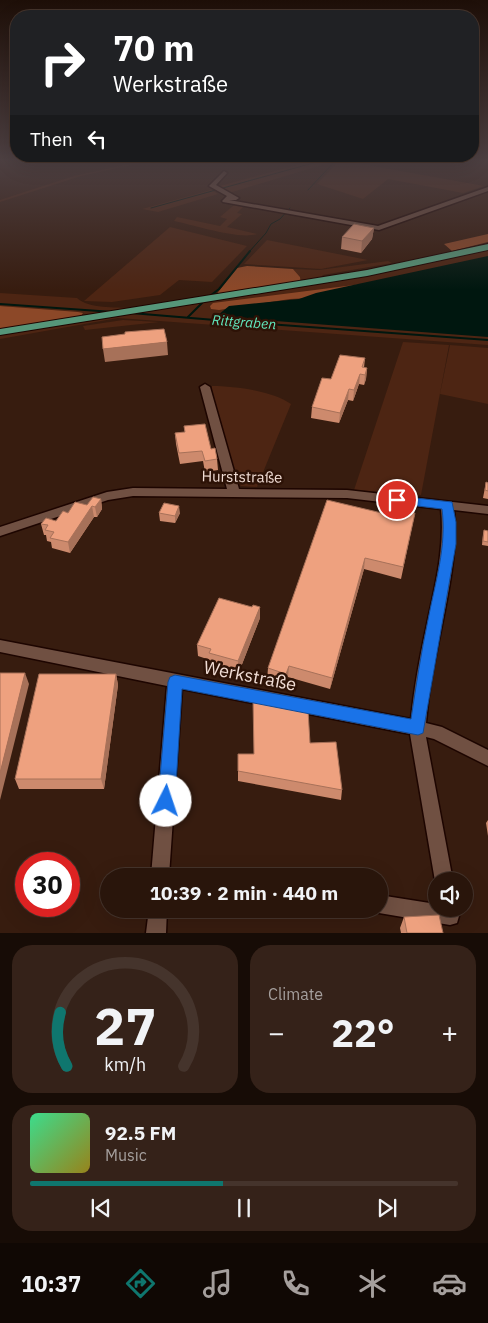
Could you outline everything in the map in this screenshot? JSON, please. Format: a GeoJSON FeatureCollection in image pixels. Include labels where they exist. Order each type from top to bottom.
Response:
{"type":"FeatureCollection","features":[{"type":"Feature","properties":{"kind":"main road"},"geometry":{"type":"LineString","coordinates":[[0,332],[397,268],[488,248]]}},
{"type":"Feature","properties":{"kind":"street"},"geometry":{"type":"LineString","coordinates":[[245,204],[379,228],[447,204]]}},
{"type":"Feature","properties":{"kind":"street"},"geometry":{"type":"LineString","coordinates":[[205,387],[234,492]]}},
{"type":"Feature","properties":{"kind":"street","name":"Hurststraße"},"geometry":{"type":"LineString","coordinates":[[0,532],[107,496],[133,492],[347,494],[488,510]]}},
{"type":"Feature","properties":{"kind":"street"},"geometry":{"type":"LineString","coordinates":[[442,872],[418,741],[418,728],[428,658],[449,544],[447,505]]}},
{"type":"Feature","properties":{"kind":"street","name":"Werkstraße"},"geometry":{"type":"LineString","coordinates":[[0,646],[436,732],[488,758]]}},
{"type":"Feature","properties":{"kind":"street"},"geometry":{"type":"LineString","coordinates":[[161,868],[175,682]]}},
{"type":"Feature","properties":{"kind":"street"},"geometry":{"type":"LineString","coordinates":[[388,906],[428,912]]}},
{"type":"Feature","properties":{"kind":"street"},"geometry":{"type":"LineString","coordinates":[[156,933],[157,918]]}},
{"type":"Feature","properties":{"kind":"shaded area"},"geometry":{"type":"Polygon","coordinates":[[[162,204],[186,204],[158,212],[142,209],[162,204]]]}},
{"type":"Feature","properties":{"kind":"shaded area"},"geometry":{"type":"Polygon","coordinates":[[[234,205],[250,206],[243,207],[237,213],[242,214],[227,227],[257,234],[228,234],[174,221],[177,217],[220,226],[227,219],[220,217],[234,205]]]}},
{"type":"Feature","properties":{"kind":"shaded area"},"geometry":{"type":"Polygon","coordinates":[[[170,227],[247,246],[212,282],[179,280],[160,295],[112,302],[84,301],[170,227]]]}},
{"type":"Feature","properties":{"kind":"shaded area"},"geometry":{"type":"Polygon","coordinates":[[[488,234],[488,242],[452,251],[444,244],[488,234]]]}},
{"type":"Feature","properties":{"kind":"shaded area"},"geometry":{"type":"Polygon","coordinates":[[[267,240],[368,260],[321,269],[244,264],[267,240]]]}},
{"type":"Feature","properties":{"kind":"shaded area"},"geometry":{"type":"Polygon","coordinates":[[[488,250],[488,345],[118,318],[0,339],[0,335],[339,281],[488,250]]]}},
{"type":"Feature","properties":{"kind":"shaded area"},"geometry":{"type":"Polygon","coordinates":[[[488,256],[488,337],[229,316],[226,323],[213,322],[212,320],[229,306],[299,299],[316,293],[488,256]]]}},
{"type":"Feature","properties":{"kind":"shaded area"},"geometry":{"type":"Polygon","coordinates":[[[388,261],[392,263],[323,275],[321,280],[301,283],[300,277],[293,269],[319,270],[388,261]]]}},
{"type":"Feature","properties":{"kind":"shaded area"},"geometry":{"type":"Polygon","coordinates":[[[247,266],[293,269],[300,277],[301,283],[215,296],[237,268],[247,266]]]}},
{"type":"Feature","properties":{"kind":"shaded area"},"geometry":{"type":"Polygon","coordinates":[[[362,284],[330,297],[290,299],[219,310],[211,309],[210,306],[213,303],[362,284]]]}},
{"type":"Feature","properties":{"kind":"shaded area"},"geometry":{"type":"Polygon","coordinates":[[[0,293],[77,298],[82,302],[95,306],[131,308],[81,316],[83,314],[0,306],[0,293]]]}},
{"type":"Feature","properties":{"kind":"shaded area"},"geometry":{"type":"Polygon","coordinates":[[[0,306],[83,313],[81,316],[0,330],[0,306]]]}},
{"type":"Feature","properties":{"kind":"shaded area"},"geometry":{"type":"Polygon","coordinates":[[[123,320],[159,322],[85,330],[83,326],[123,320]]]}},
{"type":"Feature","properties":{"kind":"shaded area"},"geometry":{"type":"Polygon","coordinates":[[[403,342],[449,345],[421,495],[354,490],[403,342]]]}},
{"type":"Feature","properties":{"kind":"shaded area"},"geometry":{"type":"Polygon","coordinates":[[[450,345],[488,348],[488,404],[440,394],[450,345]]]}},
{"type":"Feature","properties":{"kind":"shaded area"},"geometry":{"type":"Polygon","coordinates":[[[212,386],[253,390],[283,399],[291,404],[257,487],[241,486],[236,479],[211,390],[212,386]]]}},
{"type":"Feature","properties":{"kind":"building"},"geometry":{"type":"Polygon","coordinates":[[[354,224],[374,228],[362,241],[342,237],[354,224]]]}},
{"type":"Feature","properties":{"kind":"building"},"geometry":{"type":"Polygon","coordinates":[[[164,329],[167,342],[103,349],[102,337],[125,334],[125,332],[164,329]]]}},
{"type":"Feature","properties":{"kind":"building"},"geometry":{"type":"Polygon","coordinates":[[[340,355],[365,358],[362,367],[367,368],[365,375],[360,374],[354,390],[349,389],[340,413],[312,407],[322,378],[331,379],[340,355]]]}},
{"type":"Feature","properties":{"kind":"building"},"geometry":{"type":"Polygon","coordinates":[[[205,424],[211,449],[215,448],[217,459],[205,461],[202,451],[179,453],[175,433],[185,432],[184,426],[205,424]]]}},
{"type":"Feature","properties":{"kind":"building"},"geometry":{"type":"Polygon","coordinates":[[[486,482],[488,483],[488,491],[485,490],[486,482]]]}},
{"type":"Feature","properties":{"kind":"building"},"geometry":{"type":"Polygon","coordinates":[[[93,497],[101,499],[95,507],[92,506],[68,542],[50,538],[54,532],[45,530],[48,525],[41,524],[46,518],[56,521],[63,511],[68,513],[75,502],[87,505],[93,497]]]}},
{"type":"Feature","properties":{"kind":"building"},"geometry":{"type":"Polygon","coordinates":[[[327,500],[386,514],[388,508],[415,513],[403,567],[365,558],[332,678],[289,666],[286,674],[268,668],[327,500]]]}},
{"type":"Feature","properties":{"kind":"building"},"geometry":{"type":"Polygon","coordinates":[[[164,503],[179,506],[175,516],[159,513],[164,503]]]}},
{"type":"Feature","properties":{"kind":"building"},"geometry":{"type":"Polygon","coordinates":[[[484,530],[488,531],[488,542],[483,541],[484,530]]]}},
{"type":"Feature","properties":{"kind":"building"},"geometry":{"type":"Polygon","coordinates":[[[219,598],[252,607],[253,605],[260,607],[238,661],[209,653],[211,649],[197,645],[219,598]]]}},
{"type":"Feature","properties":{"kind":"building"},"geometry":{"type":"Polygon","coordinates":[[[0,673],[25,673],[0,773],[0,673]]]}},
{"type":"Feature","properties":{"kind":"building"},"geometry":{"type":"Polygon","coordinates":[[[39,674],[116,674],[101,779],[15,779],[39,674]]]}},
{"type":"Feature","properties":{"kind":"building"},"geometry":{"type":"Polygon","coordinates":[[[253,699],[308,710],[310,743],[336,742],[342,790],[238,771],[238,754],[254,754],[253,699]]]}},
{"type":"Feature","properties":{"kind":"building"},"geometry":{"type":"Polygon","coordinates":[[[404,917],[439,917],[443,933],[407,933],[404,917]]]}},
{"type":"Feature","properties":{"kind":"waterway"},"geometry":{"type":"LineString","coordinates":[[151,208],[167,204]]}},
{"type":"Feature","properties":{"kind":"waterway"},"geometry":{"type":"LineString","coordinates":[[249,252],[266,233],[271,224],[280,219],[290,208]]}},
{"type":"Feature","properties":{"kind":"waterway"},"geometry":{"type":"LineString","coordinates":[[210,296],[219,289],[250,251]]}},
{"type":"Feature","properties":{"kind":"waterway"},"geometry":{"type":"LineString","coordinates":[[188,317],[204,301]]}},
{"type":"Feature","properties":{"kind":"waterway","name":"Rittgraben"},"geometry":{"type":"LineString","coordinates":[[0,304],[113,312]]}},
{"type":"Feature","properties":{"kind":"waterway","name":"Rittgraben"},"geometry":{"type":"LineString","coordinates":[[131,313],[215,320]]}},
{"type":"Feature","properties":{"kind":"waterway","name":"Rittgraben"},"geometry":{"type":"LineString","coordinates":[[225,321],[488,340]]}},
{"type":"Feature","properties":{"kind":"route"},"geometry":{"type":"LineString","coordinates":[[166,801],[175,682],[418,728],[418,716],[449,544],[450,522],[447,505],[397,500]]}}]}
